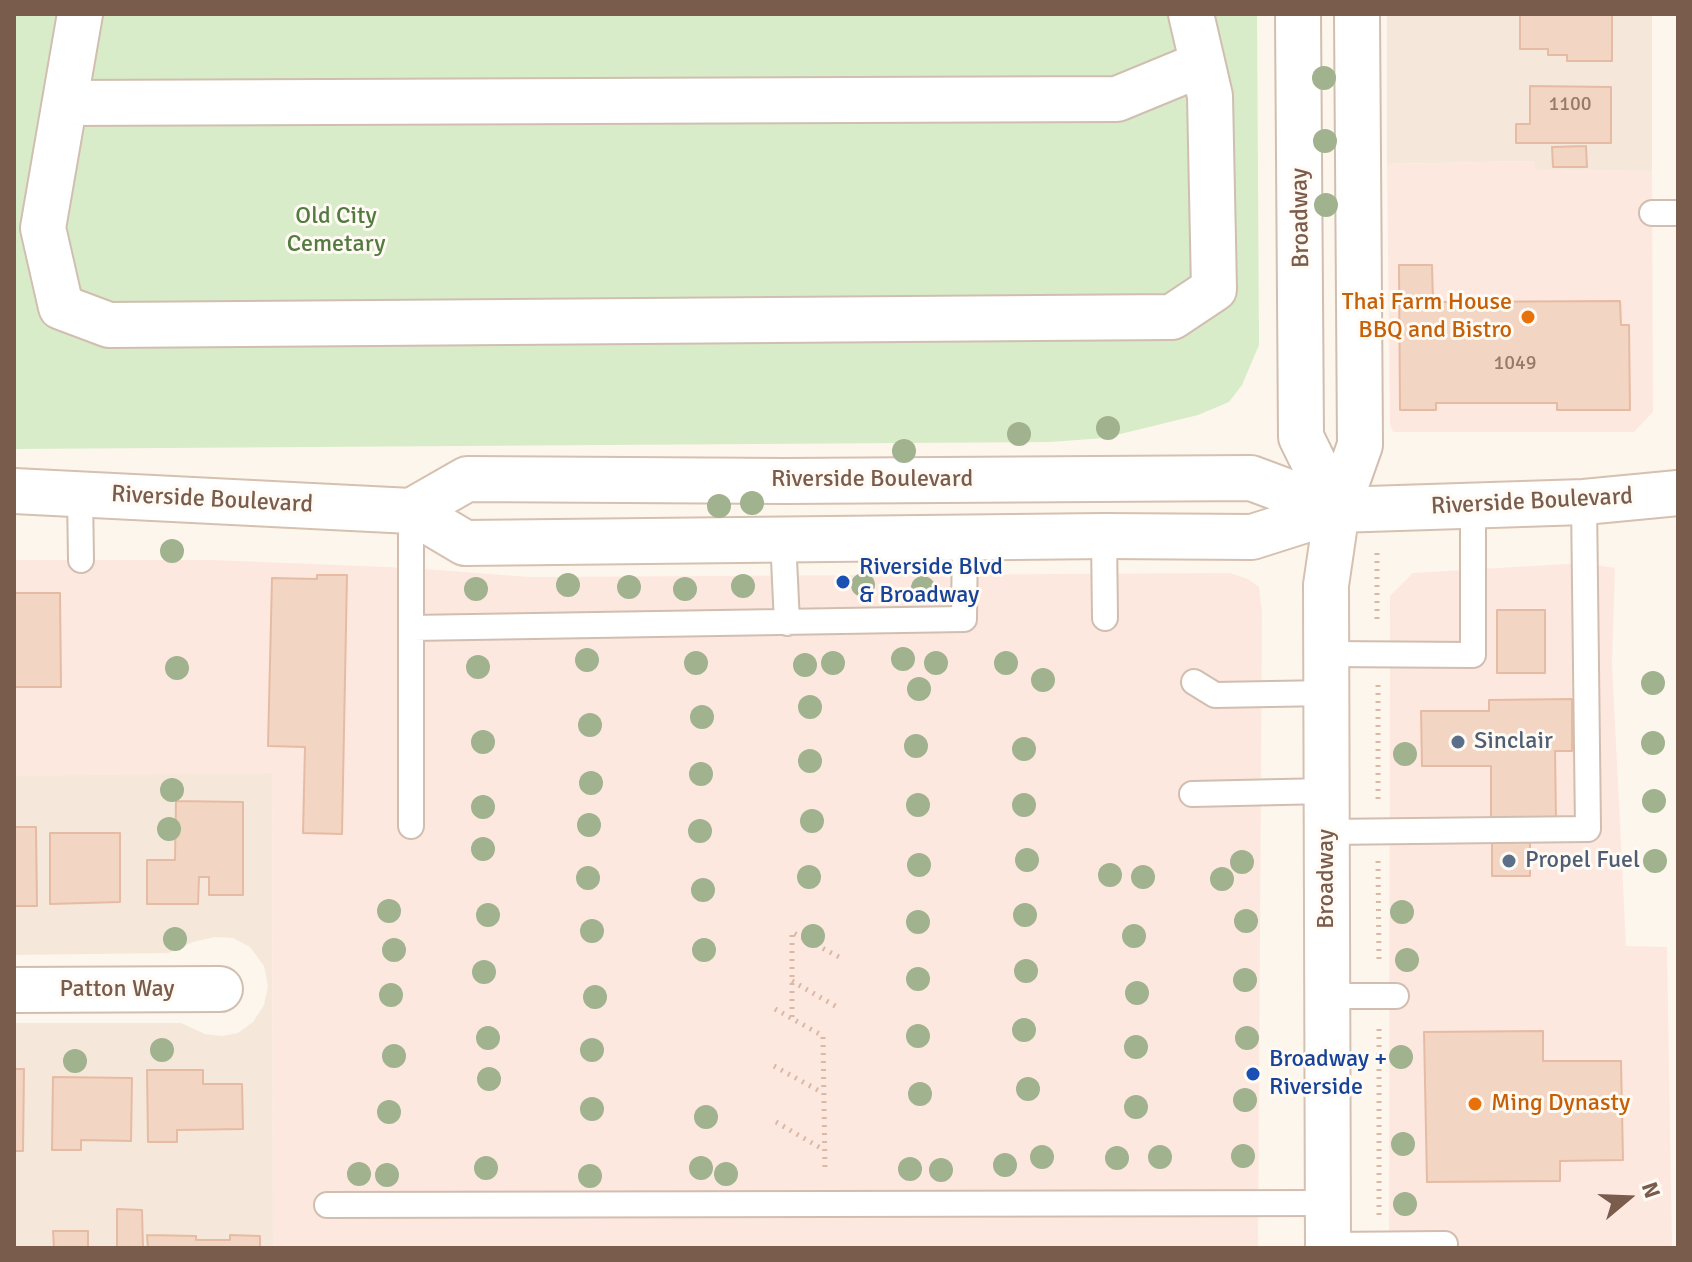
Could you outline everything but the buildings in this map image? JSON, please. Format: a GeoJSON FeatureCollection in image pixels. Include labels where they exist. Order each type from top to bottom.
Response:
{"type":"FeatureCollection","features":[{"type":"Feature","properties":{"kind":"street"},"geometry":{"type":"LineString","coordinates":[[80,14],[43,228],[61,307],[109,325],[1172,317],[1214,289],[1210,96],[1191,14]]}},
{"type":"Feature","properties":{"kind":"street","name":"Broadway"},"geometry":{"type":"LineString","coordinates":[[1298,14],[1301,437],[1337,510]]}},
{"type":"Feature","properties":{"kind":"street","name":"Broadway"},"geometry":{"type":"LineString","coordinates":[[1328,1232],[1326,585],[1337,510],[1360,445],[1368,218],[1357,14]]}},
{"type":"Feature","properties":{"kind":"street"},"geometry":{"type":"LineString","coordinates":[[65,103],[1117,99],[1202,64]]}},
{"type":"Feature","properties":{"kind":"street","name":"Riverside Boulevard"},"geometry":{"type":"LineString","coordinates":[[411,511],[467,479],[785,481],[1251,478],[1337,510]]}},
{"type":"Feature","properties":{"kind":"street","name":"Riverside Boulevard"},"geometry":{"type":"LineString","coordinates":[[14,491],[411,511],[465,543],[783,538],[1252,537],[1337,510],[1584,502],[1678,493]]}},
{"type":"Feature","properties":{"kind":"street","name":"Patton Way"},"geometry":{"type":"LineString","coordinates":[[14,990],[220,989]]}},
{"type":"Feature","properties":{"kind":"lane"},"geometry":{"type":"LineString","coordinates":[[1652,213],[1678,213]]}},
{"type":"Feature","properties":{"kind":"lane"},"geometry":{"type":"LineString","coordinates":[[80,494],[81,560]]}},
{"type":"Feature","properties":{"kind":"lane"},"geometry":{"type":"LineString","coordinates":[[1192,794],[1327,811],[1588,829],[1584,502]]}},
{"type":"Feature","properties":{"kind":"lane"},"geometry":{"type":"LineString","coordinates":[[1194,682],[1215,695],[1327,673],[1473,655],[1473,505]]}},
{"type":"Feature","properties":{"kind":"lane"},"geometry":{"type":"LineString","coordinates":[[411,511],[411,826]]}},
{"type":"Feature","properties":{"kind":"lane"},"geometry":{"type":"LineString","coordinates":[[1104,536],[1105,618]]}},
{"type":"Feature","properties":{"kind":"lane"},"geometry":{"type":"LineString","coordinates":[[411,628],[964,619],[965,537]]}},
{"type":"Feature","properties":{"kind":"lane"},"geometry":{"type":"LineString","coordinates":[[783,538],[787,623]]}},
{"type":"Feature","properties":{"kind":"lane"},"geometry":{"type":"LineString","coordinates":[[1326,996],[1396,996]]}},
{"type":"Feature","properties":{"kind":"lane"},"geometry":{"type":"LineString","coordinates":[[327,1205],[1328,1232],[1445,1244]]}},
{"type":"Feature","properties":{"kind":"path"},"geometry":{"type":"LineString","coordinates":[[792,1017],[792,932],[841,958]]}},
{"type":"Feature","properties":{"kind":"path"},"geometry":{"type":"LineString","coordinates":[[792,981],[837,1007]]}},
{"type":"Feature","properties":{"kind":"path"},"geometry":{"type":"LineString","coordinates":[[775,1009],[823,1036],[825,1172]]}},
{"type":"Feature","properties":{"kind":"path"},"geometry":{"type":"LineString","coordinates":[[774,1066],[824,1093]]}},
{"type":"Feature","properties":{"kind":"path"},"geometry":{"type":"LineString","coordinates":[[776,1122],[825,1151]]}},
{"type":"Feature","properties":{"kind":"shaded area"},"geometry":{"type":"Polygon","coordinates":[[[1387,14],[1652,14],[1652,171],[1534,170],[1533,161],[1387,164],[1387,14]]]}},
{"type":"Feature","properties":{"kind":"shaded area"},"geometry":{"type":"Polygon","coordinates":[[[1534,161],[1535,170],[1652,171],[1653,412],[1634,432],[1393,432],[1390,424],[1387,164],[1534,161]]]}},
{"type":"Feature","properties":{"kind":"shaded area"},"geometry":{"type":"Polygon","coordinates":[[[14,560],[213,560],[411,568],[529,577],[1230,573],[1248,579],[1259,587],[1262,612],[1258,1248],[273,1248],[272,773],[14,776],[14,560]]]}},
{"type":"Feature","properties":{"kind":"shaded area"},"geometry":{"type":"Polygon","coordinates":[[[1584,563],[1615,568],[1612,663],[1626,946],[1667,947],[1672,1248],[1389,1248],[1390,596],[1413,573],[1584,563]]]}},
{"type":"Feature","properties":{"kind":"shaded area"},"geometry":{"type":"Polygon","coordinates":[[[272,772],[273,1248],[14,1248],[14,1023],[181,1023],[205,1034],[222,1036],[238,1033],[253,1022],[264,1005],[268,986],[264,966],[250,947],[233,938],[214,937],[168,953],[14,955],[14,774],[272,772]]]}},
{"type":"Feature","properties":{"kind":"green space","name":"Old City Cemetary"},"geometry":{"type":"Polygon","coordinates":[[[14,14],[1257,14],[1259,345],[1242,385],[1229,402],[1198,415],[1104,438],[1050,442],[14,449],[14,14]]]}},
{"type":"Feature","properties":{"kind":"place","name":"Thai Farm House BBQ and Bistro"},"geometry":{"type":"Point","coordinates":[1528,317]}},
{"type":"Feature","properties":{"kind":"place","name":"Riverside Blvd & Broadway"},"geometry":{"type":"Point","coordinates":[843,582]}},
{"type":"Feature","properties":{"kind":"place","name":"Sinclair"},"geometry":{"type":"Point","coordinates":[1458,742]}},
{"type":"Feature","properties":{"kind":"place","name":"Propel Fuel"},"geometry":{"type":"Point","coordinates":[1509,861]}},
{"type":"Feature","properties":{"kind":"place","name":"Broadway + Riverside"},"geometry":{"type":"Point","coordinates":[1253,1074]}},
{"type":"Feature","properties":{"kind":"place","name":"Ming Dynasty"},"geometry":{"type":"Point","coordinates":[1475,1104]}}]}
